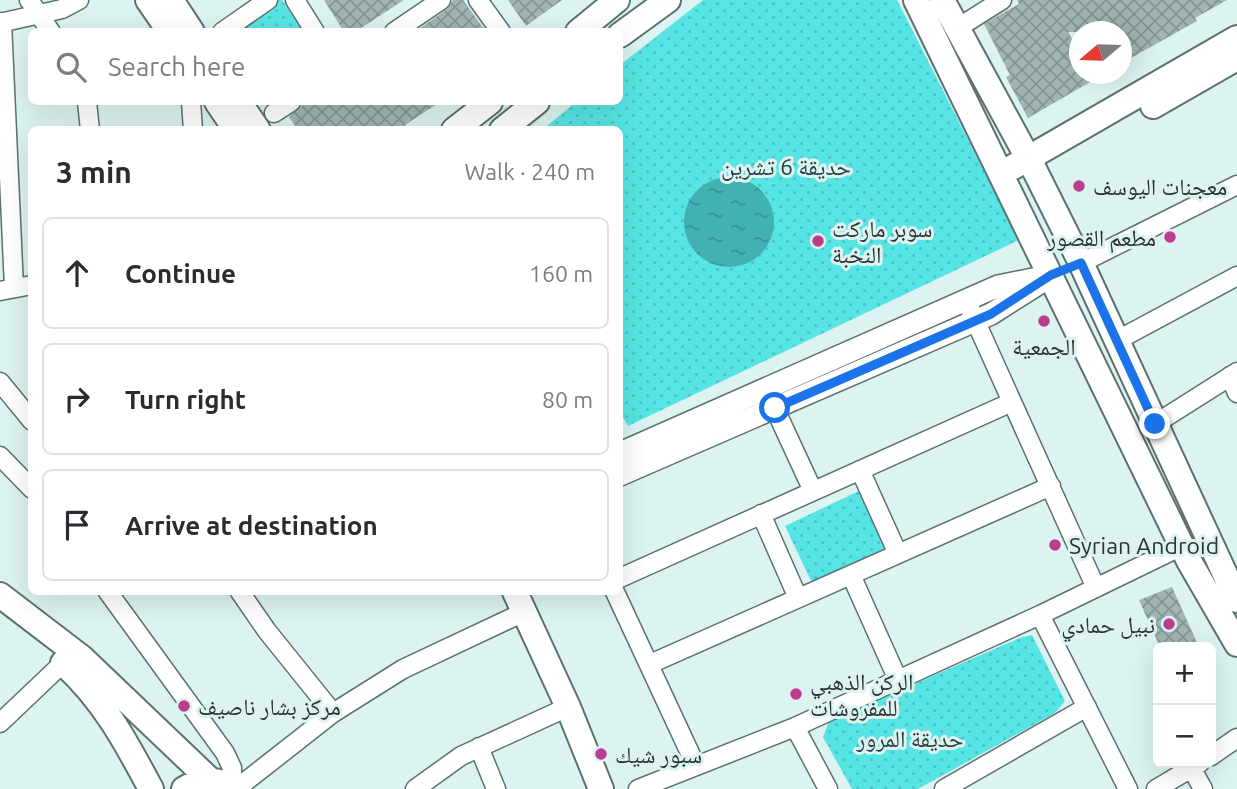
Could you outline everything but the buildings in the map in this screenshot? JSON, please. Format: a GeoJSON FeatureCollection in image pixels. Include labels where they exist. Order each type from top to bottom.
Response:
{"type":"FeatureCollection","features":[{"type":"Feature","properties":{"kind":"main road"},"geometry":{"type":"LineString","coordinates":[[148,0],[167,28]]}},
{"type":"Feature","properties":{"kind":"main road"},"geometry":{"type":"LineString","coordinates":[[171,0],[189,28]]}},
{"type":"Feature","properties":{"kind":"main road"},"geometry":{"type":"LineString","coordinates":[[623,32],[668,0]]}},
{"type":"Feature","properties":{"kind":"main road"},"geometry":{"type":"LineString","coordinates":[[916,0],[1182,546],[1237,644]]}},
{"type":"Feature","properties":{"kind":"main road"},"geometry":{"type":"LineString","coordinates":[[942,0],[1081,263],[1236,595]]}},
{"type":"Feature","properties":{"kind":"main road"},"geometry":{"type":"LineString","coordinates":[[582,28],[608,3],[620,28]]}},
{"type":"Feature","properties":{"kind":"main road"},"geometry":{"type":"LineString","coordinates":[[1006,181],[1237,38]]}},
{"type":"Feature","properties":{"kind":"main road"},"geometry":{"type":"LineString","coordinates":[[1031,165],[1237,58]]}},
{"type":"Feature","properties":{"kind":"main road"},"geometry":{"type":"LineString","coordinates":[[219,105],[233,126]]}},
{"type":"Feature","properties":{"kind":"main road"},"geometry":{"type":"LineString","coordinates":[[243,105],[266,121]]}},
{"type":"Feature","properties":{"kind":"main road"},"geometry":{"type":"LineString","coordinates":[[459,126],[486,105]]}},
{"type":"Feature","properties":{"kind":"main road"},"geometry":{"type":"LineString","coordinates":[[507,126],[533,105]]}},
{"type":"Feature","properties":{"kind":"main road"},"geometry":{"type":"LineString","coordinates":[[1051,275],[1081,263]]}},
{"type":"Feature","properties":{"kind":"main road"},"geometry":{"type":"LineString","coordinates":[[0,595],[81,657],[229,786]]}},
{"type":"Feature","properties":{"kind":"main road"},"geometry":{"type":"LineString","coordinates":[[520,602],[568,707],[601,789]]}},
{"type":"Feature","properties":{"kind":"main road"},"geometry":{"type":"LineString","coordinates":[[0,612],[82,680],[111,717],[151,789]]}},
{"type":"Feature","properties":{"kind":"main road"},"geometry":{"type":"LineString","coordinates":[[184,789],[197,782],[229,786]]}},
{"type":"Feature","properties":{"kind":"street"},"geometry":{"type":"LineString","coordinates":[[15,288],[1,23],[34,7],[62,9],[79,0]]}},
{"type":"Feature","properties":{"kind":"street"},"geometry":{"type":"LineString","coordinates":[[228,28],[268,0]]}},
{"type":"Feature","properties":{"kind":"street"},"geometry":{"type":"LineString","coordinates":[[295,0],[312,28]]}},
{"type":"Feature","properties":{"kind":"street"},"geometry":{"type":"LineString","coordinates":[[400,28],[441,0]]}},
{"type":"Feature","properties":{"kind":"street"},"geometry":{"type":"LineString","coordinates":[[478,0],[498,28]]}},
{"type":"Feature","properties":{"kind":"street"},"geometry":{"type":"LineString","coordinates":[[956,29],[1002,0]]}},
{"type":"Feature","properties":{"kind":"street"},"geometry":{"type":"LineString","coordinates":[[34,7],[48,28]]}},
{"type":"Feature","properties":{"kind":"street"},"geometry":{"type":"LineString","coordinates":[[87,105],[90,126]]}},
{"type":"Feature","properties":{"kind":"street"},"geometry":{"type":"LineString","coordinates":[[191,105],[194,126]]}},
{"type":"Feature","properties":{"kind":"street"},"geometry":{"type":"LineString","coordinates":[[266,121],[287,105]]}},
{"type":"Feature","properties":{"kind":"street"},"geometry":{"type":"LineString","coordinates":[[1081,263],[1237,185]]}},
{"type":"Feature","properties":{"kind":"street"},"geometry":{"type":"LineString","coordinates":[[623,473],[966,300],[998,286],[1051,275]]}},
{"type":"Feature","properties":{"kind":"street"},"geometry":{"type":"LineString","coordinates":[[623,452],[976,321],[1051,275]]}},
{"type":"Feature","properties":{"kind":"street"},"geometry":{"type":"LineString","coordinates":[[1116,341],[1237,276]]}},
{"type":"Feature","properties":{"kind":"street"},"geometry":{"type":"LineString","coordinates":[[966,300],[1097,588]]}},
{"type":"Feature","properties":{"kind":"street"},"geometry":{"type":"LineString","coordinates":[[1155,424],[1235,380]]}},
{"type":"Feature","properties":{"kind":"street"},"geometry":{"type":"LineString","coordinates":[[0,382],[28,416]]}},
{"type":"Feature","properties":{"kind":"street"},"geometry":{"type":"LineString","coordinates":[[770,398],[813,491]]}},
{"type":"Feature","properties":{"kind":"street"},"geometry":{"type":"LineString","coordinates":[[623,577],[1012,402]]}},
{"type":"Feature","properties":{"kind":"street"},"geometry":{"type":"LineString","coordinates":[[0,456],[28,485]]}},
{"type":"Feature","properties":{"kind":"street"},"geometry":{"type":"LineString","coordinates":[[860,470],[898,554]]}},
{"type":"Feature","properties":{"kind":"street"},"geometry":{"type":"LineString","coordinates":[[650,664],[1051,486]]}},
{"type":"Feature","properties":{"kind":"street"},"geometry":{"type":"LineString","coordinates":[[761,514],[798,598]]}},
{"type":"Feature","properties":{"kind":"street"},"geometry":{"type":"LineString","coordinates":[[638,789],[794,727],[1040,615],[1182,546]]}},
{"type":"Feature","properties":{"kind":"street"},"geometry":{"type":"LineString","coordinates":[[851,575],[898,680]]}},
{"type":"Feature","properties":{"kind":"street"},"geometry":{"type":"LineString","coordinates":[[110,595],[225,753],[232,768],[229,786]]}},
{"type":"Feature","properties":{"kind":"street"},"geometry":{"type":"LineString","coordinates":[[242,595],[267,631],[333,713]]}},
{"type":"Feature","properties":{"kind":"street"},"geometry":{"type":"LineString","coordinates":[[616,595],[696,766]]}},
{"type":"Feature","properties":{"kind":"street"},"geometry":{"type":"LineString","coordinates":[[229,786],[333,713],[402,669],[520,602]]}},
{"type":"Feature","properties":{"kind":"street"},"geometry":{"type":"LineString","coordinates":[[1040,615],[1128,789]]}},
{"type":"Feature","properties":{"kind":"street"},"geometry":{"type":"LineString","coordinates":[[0,723],[63,663]]}},
{"type":"Feature","properties":{"kind":"street"},"geometry":{"type":"LineString","coordinates":[[415,789],[461,756],[568,707]]}},
{"type":"Feature","properties":{"kind":"street"},"geometry":{"type":"LineString","coordinates":[[944,789],[1087,707]]}},
{"type":"Feature","properties":{"kind":"street"},"geometry":{"type":"LineString","coordinates":[[794,727],[828,789]]}},
{"type":"Feature","properties":{"kind":"street"},"geometry":{"type":"LineString","coordinates":[[1216,752],[1237,737]]}},
{"type":"Feature","properties":{"kind":"street"},"geometry":{"type":"LineString","coordinates":[[479,747],[496,789]]}},
{"type":"Feature","properties":{"kind":"street"},"geometry":{"type":"LineString","coordinates":[[1156,789],[1193,768]]}},
{"type":"Feature","properties":{"kind":"street"},"geometry":{"type":"LineString","coordinates":[[1197,768],[1203,789]]}},
{"type":"Feature","properties":{"kind":"green space"},"geometry":{"type":"Polygon","coordinates":[[[278,0],[282,0],[302,28],[239,28],[278,0]]]}},
{"type":"Feature","properties":{"kind":"green space","name":"حديقة 6 تشرين"},"geometry":{"type":"Polygon","coordinates":[[[703,0],[897,0],[1019,240],[628,426],[623,417],[623,126],[547,126],[572,105],[623,105],[623,63],[703,0]]]}},
{"type":"Feature","properties":{"kind":"green space"},"geometry":{"type":"Polygon","coordinates":[[[859,491],[888,552],[814,587],[785,526],[859,491]]]}},
{"type":"Feature","properties":{"kind":"green space","name":"حديقة المرور"},"geometry":{"type":"Polygon","coordinates":[[[1032,635],[1065,701],[1055,713],[918,789],[852,789],[823,737],[829,721],[1032,635]]]}},
{"type":"Feature","properties":{"kind":"water"},"geometry":{"type":"Polygon","coordinates":[[[729,177],[746,181],[761,190],[770,205],[774,222],[770,239],[761,254],[746,263],[729,267],[712,263],[697,254],[688,239],[684,222],[688,205],[697,190],[712,181],[729,177]]]}},
{"type":"Feature","properties":{"kind":"place","name":"معجنات اليوسف"},"geometry":{"type":"Point","coordinates":[1079,186]}},
{"type":"Feature","properties":{"kind":"place","name":"مطعم القصور"},"geometry":{"type":"Point","coordinates":[1170,237]}},
{"type":"Feature","properties":{"kind":"place","name":"سوبر ماركت النخبة"},"geometry":{"type":"Point","coordinates":[818,241]}},
{"type":"Feature","properties":{"kind":"place","name":"الجمعية"},"geometry":{"type":"Point","coordinates":[1044,321]}},
{"type":"Feature","properties":{"kind":"place","name":"Syrian Android"},"geometry":{"type":"Point","coordinates":[1055,545]}},
{"type":"Feature","properties":{"kind":"place","name":"نبيل حمادي"},"geometry":{"type":"Point","coordinates":[1169,624]}},
{"type":"Feature","properties":{"kind":"place","name":"الركن الذهبي للمفروشات"},"geometry":{"type":"Point","coordinates":[796,694]}},
{"type":"Feature","properties":{"kind":"place","name":"مركز بشار ناصيف"},"geometry":{"type":"Point","coordinates":[184,706]}},
{"type":"Feature","properties":{"kind":"place","name":"سبور شيك"},"geometry":{"type":"Point","coordinates":[601,754]}},
{"type":"Feature","properties":{"kind":"route"},"geometry":{"type":"LineString","coordinates":[[775,408],[991,314],[1051,275],[1081,263],[1155,424]]}}]}
